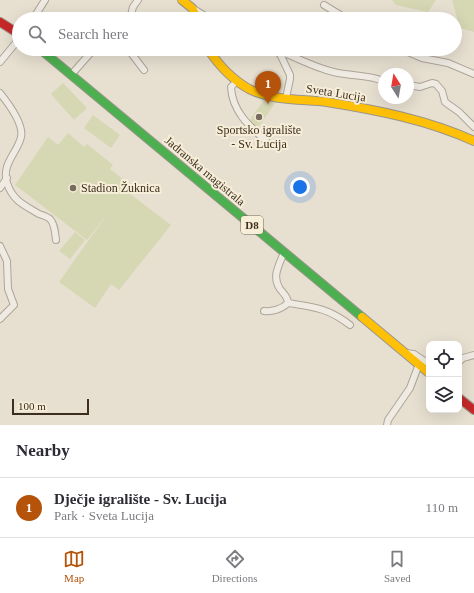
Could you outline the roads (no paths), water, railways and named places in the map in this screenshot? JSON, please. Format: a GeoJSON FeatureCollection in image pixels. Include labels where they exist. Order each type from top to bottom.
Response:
{"type":"FeatureCollection","features":[{"type":"Feature","properties":{"kind":"main road"},"geometry":{"type":"LineString","coordinates":[[182,0],[192,8],[194,12]]}},
{"type":"Feature","properties":{"kind":"main road"},"geometry":{"type":"LineString","coordinates":[[0,22],[12,30]]}},
{"type":"Feature","properties":{"kind":"main road","name":"Jadranska magistrala"},"geometry":{"type":"LineString","coordinates":[[48,56],[426,370]]}},
{"type":"Feature","properties":{"kind":"main road","name":"Sveta Lucija"},"geometry":{"type":"LineString","coordinates":[[214,56],[237,81],[260,93],[286,98],[325,102],[414,118],[457,133],[474,141]]}},
{"type":"Feature","properties":{"kind":"main road"},"geometry":{"type":"LineString","coordinates":[[462,400],[474,410]]}},
{"type":"Feature","properties":{"kind":"street"},"geometry":{"type":"LineString","coordinates":[[37,12],[45,0]]}},
{"type":"Feature","properties":{"kind":"street"},"geometry":{"type":"LineString","coordinates":[[132,12],[133,7],[138,0]]}},
{"type":"Feature","properties":{"kind":"street"},"geometry":{"type":"LineString","coordinates":[[324,5],[336,12]]}},
{"type":"Feature","properties":{"kind":"street"},"geometry":{"type":"LineString","coordinates":[[192,8],[199,12]]}},
{"type":"Feature","properties":{"kind":"street"},"geometry":{"type":"LineString","coordinates":[[0,62],[12,47]]}},
{"type":"Feature","properties":{"kind":"street"},"geometry":{"type":"LineString","coordinates":[[71,75],[88,56]]}},
{"type":"Feature","properties":{"kind":"street"},"geometry":{"type":"LineString","coordinates":[[133,56],[144,70]]}},
{"type":"Feature","properties":{"kind":"street","name":"Sveta Lucija"},"geometry":{"type":"LineString","coordinates":[[280,56],[290,75],[286,98]]}},
{"type":"Feature","properties":{"kind":"street","name":"Sveta Lucija"},"geometry":{"type":"LineString","coordinates":[[290,56],[338,73],[369,76],[378,79]]}},
{"type":"Feature","properties":{"kind":"street"},"geometry":{"type":"LineString","coordinates":[[417,56],[448,63],[474,74]]}},
{"type":"Feature","properties":{"kind":"street"},"geometry":{"type":"LineString","coordinates":[[237,81],[230,86],[238,112],[248,125],[266,141]]}},
{"type":"Feature","properties":{"kind":"street"},"geometry":{"type":"LineString","coordinates":[[414,86],[420,87],[432,83],[436,84],[442,91],[445,102],[459,112],[474,127]]}},
{"type":"Feature","properties":{"kind":"street"},"geometry":{"type":"LineString","coordinates":[[0,93],[11,106],[21,128],[21,137],[10,158],[5,173],[6,178],[18,202],[50,219],[54,225],[56,240]]}},
{"type":"Feature","properties":{"kind":"street"},"geometry":{"type":"LineString","coordinates":[[0,188],[6,178]]}},
{"type":"Feature","properties":{"kind":"street"},"geometry":{"type":"LineString","coordinates":[[0,246],[7,261],[8,289],[14,305],[0,319]]}},
{"type":"Feature","properties":{"kind":"street"},"geometry":{"type":"LineString","coordinates":[[284,252],[277,269],[276,280],[287,298],[288,303]]}},
{"type":"Feature","properties":{"kind":"street"},"geometry":{"type":"LineString","coordinates":[[264,311],[273,311],[286,306],[288,303]]}},
{"type":"Feature","properties":{"kind":"street"},"geometry":{"type":"LineString","coordinates":[[288,303],[321,309],[338,316],[350,325]]}},
{"type":"Feature","properties":{"kind":"street"},"geometry":{"type":"LineString","coordinates":[[406,354],[414,354],[426,362]]}},
{"type":"Feature","properties":{"kind":"street"},"geometry":{"type":"LineString","coordinates":[[462,359],[474,355]]}},
{"type":"Feature","properties":{"kind":"street"},"geometry":{"type":"LineString","coordinates":[[387,425],[388,420],[410,388],[419,364]]}},
{"type":"Feature","properties":{"kind":"place","name":"Dječje igralište - Sv. Lucija"},"geometry":{"type":"Point","coordinates":[268,104]}},
{"type":"Feature","properties":{"kind":"place","name":"Sportsko igralište - Sv. Lucija"},"geometry":{"type":"Point","coordinates":[259,117]}},
{"type":"Feature","properties":{"kind":"place","name":"Stadion Žuknica"},"geometry":{"type":"Point","coordinates":[73,188]}}]}
